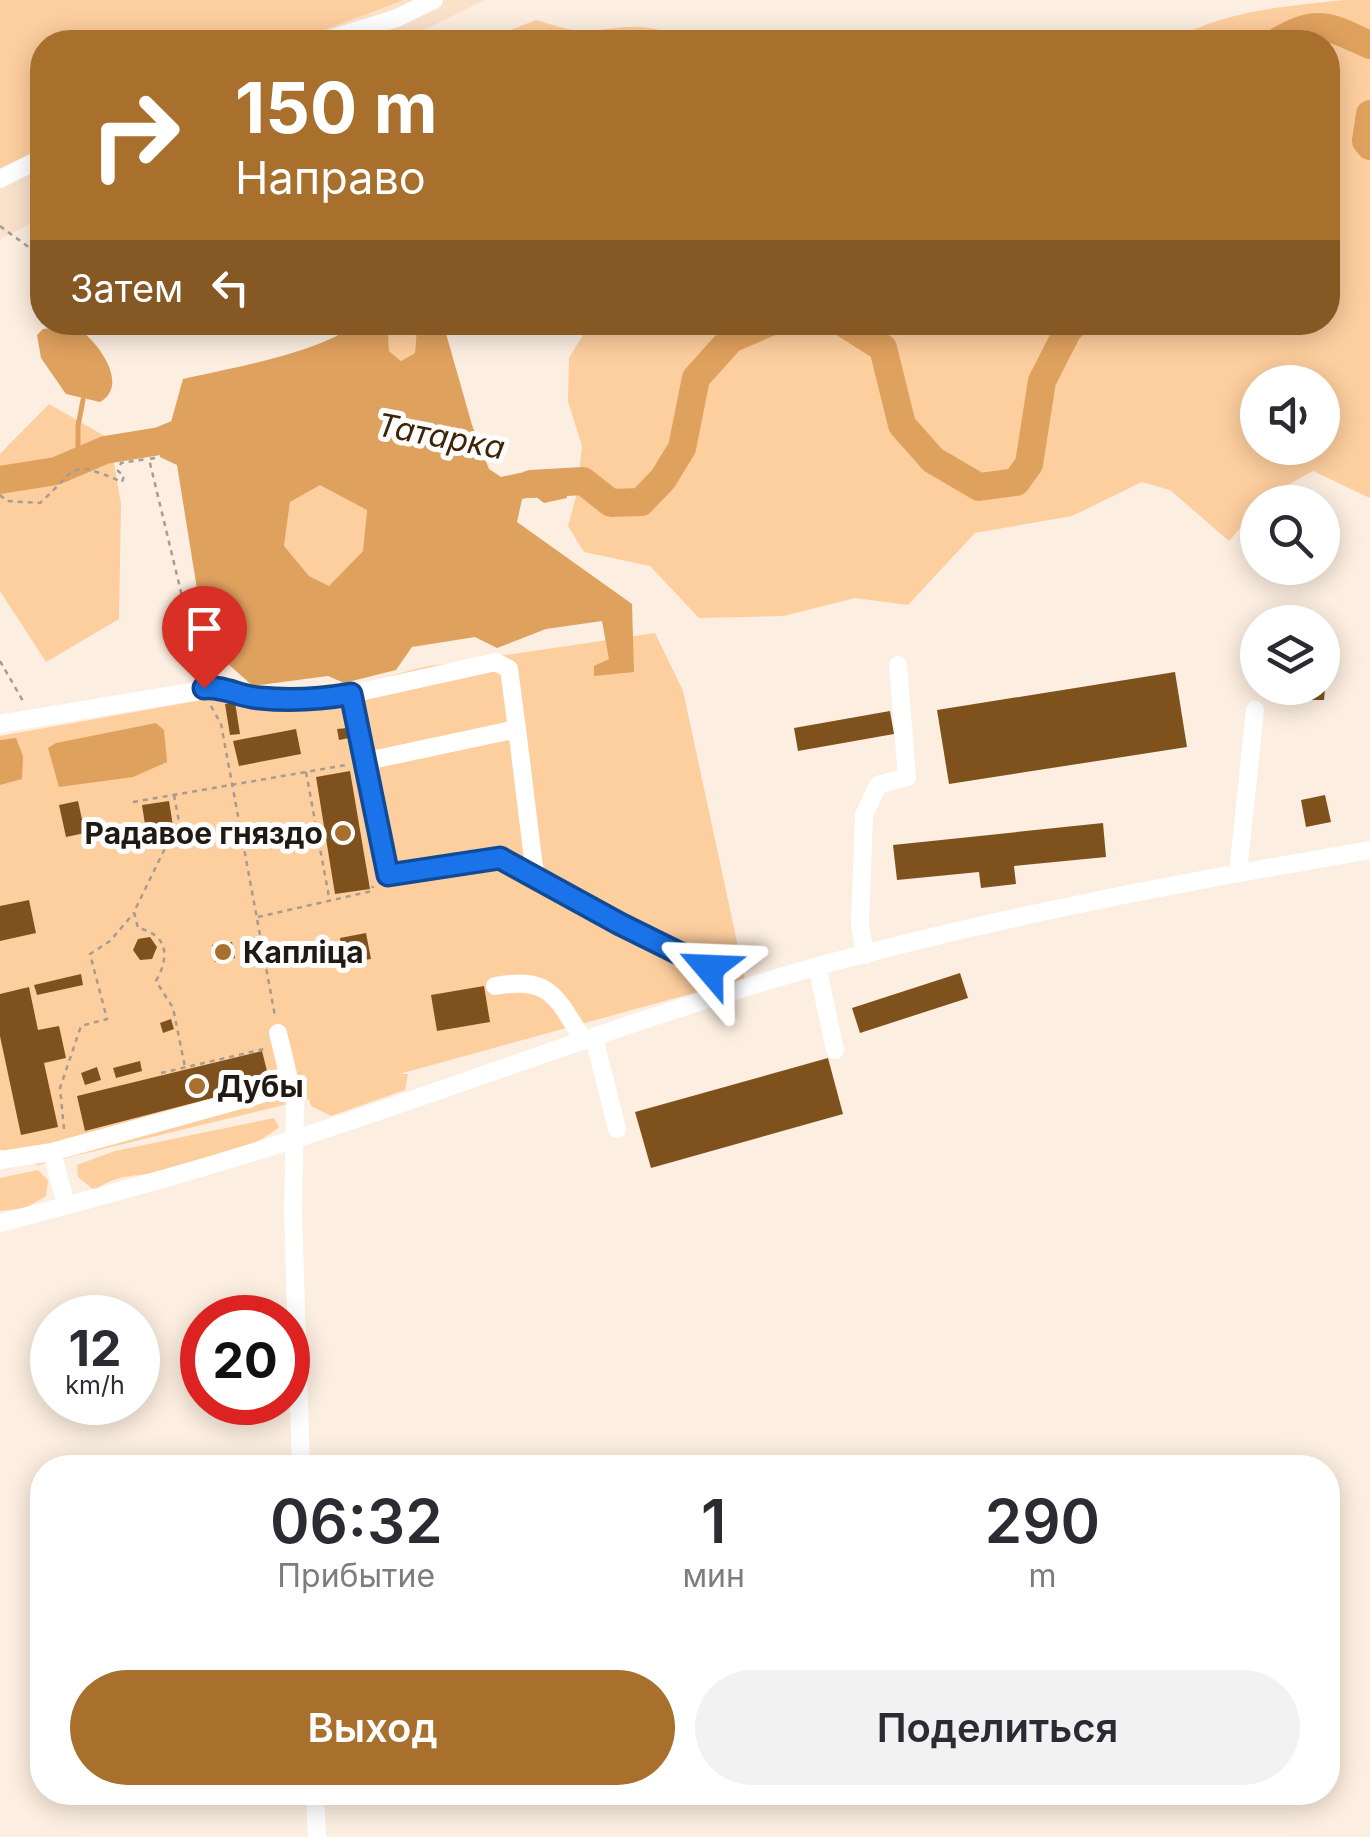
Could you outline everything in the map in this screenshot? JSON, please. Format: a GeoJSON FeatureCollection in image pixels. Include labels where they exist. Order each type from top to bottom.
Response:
{"type":"FeatureCollection","features":[{"type":"Feature","properties":{"kind":"street"},"geometry":{"type":"LineString","coordinates":[[358,30],[397,18],[434,0]]}},
{"type":"Feature","properties":{"kind":"street"},"geometry":{"type":"LineString","coordinates":[[0,178],[30,164]]}},
{"type":"Feature","properties":{"kind":"street"},"geometry":{"type":"LineString","coordinates":[[0,724],[204,688],[220,687],[258,698],[330,698],[496,662],[504,664],[509,669],[535,876]]}},
{"type":"Feature","properties":{"kind":"street"},"geometry":{"type":"LineString","coordinates":[[865,955],[860,924],[864,815],[878,786],[907,778],[898,665]]}},
{"type":"Feature","properties":{"kind":"street"},"geometry":{"type":"LineString","coordinates":[[351,694],[388,875],[500,858],[709,968],[724,994]]}},
{"type":"Feature","properties":{"kind":"street"},"geometry":{"type":"LineString","coordinates":[[1238,873],[1255,710]]}},
{"type":"Feature","properties":{"kind":"street"},"geometry":{"type":"LineString","coordinates":[[367,761],[517,729]]}},
{"type":"Feature","properties":{"kind":"street"},"geometry":{"type":"LineString","coordinates":[[0,1222],[295,1139],[817,966],[1009,920],[1370,850]]}},
{"type":"Feature","properties":{"kind":"street"},"geometry":{"type":"LineString","coordinates":[[817,966],[835,1050]]}},
{"type":"Feature","properties":{"kind":"street"},"geometry":{"type":"LineString","coordinates":[[495,986],[521,982],[540,986],[566,1012],[589,1040],[617,1129]]}},
{"type":"Feature","properties":{"kind":"street"},"geometry":{"type":"LineString","coordinates":[[279,1039],[296,1103],[293,1213],[301,1455]]}},
{"type":"Feature","properties":{"kind":"street"},"geometry":{"type":"LineString","coordinates":[[0,1160],[52,1152],[291,1086]]}},
{"type":"Feature","properties":{"kind":"street"},"geometry":{"type":"LineString","coordinates":[[52,1152],[66,1205]]}},
{"type":"Feature","properties":{"kind":"street"},"geometry":{"type":"LineString","coordinates":[[316,1805],[317,1837]]}},
{"type":"Feature","properties":{"kind":"path"},"geometry":{"type":"LineString","coordinates":[[0,226],[30,248]]}},
{"type":"Feature","properties":{"kind":"path"},"geometry":{"type":"LineString","coordinates":[[0,495],[7,501],[40,503],[60,480],[75,470],[92,469],[122,482],[124,476],[118,471],[121,464],[155,458]]}},
{"type":"Feature","properties":{"kind":"path"},"geometry":{"type":"LineString","coordinates":[[149,459],[204,688],[220,724],[279,1039],[161,1073]]}},
{"type":"Feature","properties":{"kind":"path"},"geometry":{"type":"LineString","coordinates":[[198,660],[226,654]]}},
{"type":"Feature","properties":{"kind":"path"},"geometry":{"type":"LineString","coordinates":[[0,662],[33,720]]}},
{"type":"Feature","properties":{"kind":"path"},"geometry":{"type":"LineString","coordinates":[[134,802],[367,761]]}},
{"type":"Feature","properties":{"kind":"path"},"geometry":{"type":"LineString","coordinates":[[306,772],[330,898]]}},
{"type":"Feature","properties":{"kind":"path"},"geometry":{"type":"LineString","coordinates":[[52,1152],[64,1134],[60,1088],[82,1026],[107,1019],[90,954],[110,942],[134,912],[170,838],[180,826],[174,795]]}},
{"type":"Feature","properties":{"kind":"path"},"geometry":{"type":"LineString","coordinates":[[256,918],[372,891],[373,880],[388,875]]}},
{"type":"Feature","properties":{"kind":"path"},"geometry":{"type":"LineString","coordinates":[[134,912],[138,928],[160,939],[166,951],[165,964],[156,981],[173,1008],[185,1067]]}},
{"type":"Feature","properties":{"kind":"shaded area"},"geometry":{"type":"Polygon","coordinates":[[[0,0],[485,0],[424,30],[30,30],[30,224],[0,239],[0,0]]]}},
{"type":"Feature","properties":{"kind":"shaded area"},"geometry":{"type":"Polygon","coordinates":[[[0,0],[404,0],[324,30],[30,30],[30,154],[0,168],[0,0]]]}},
{"type":"Feature","properties":{"kind":"shaded area"},"geometry":{"type":"Polygon","coordinates":[[[1370,0],[1370,498],[1313,471],[1288,485],[1240,485],[1240,528],[1229,541],[1170,490],[1142,482],[1072,516],[975,533],[908,605],[855,598],[784,616],[699,618],[650,566],[584,552],[568,526],[577,493],[582,446],[568,401],[569,358],[583,335],[1340,335],[1340,30],[1193,30],[1233,16],[1370,0]]]}},
{"type":"Feature","properties":{"kind":"shaded area"},"geometry":{"type":"Polygon","coordinates":[[[536,20],[572,30],[511,30],[536,20]]]}},
{"type":"Feature","properties":{"kind":"shaded area"},"geometry":{"type":"Polygon","coordinates":[[[633,27],[657,30],[592,30],[633,27]]]}},
{"type":"Feature","properties":{"kind":"shaded area"},"geometry":{"type":"Polygon","coordinates":[[[388,335],[416,335],[415,353],[401,361],[389,351],[388,335]]]}},
{"type":"Feature","properties":{"kind":"shaded area"},"geometry":{"type":"Polygon","coordinates":[[[49,404],[110,439],[121,504],[119,619],[46,662],[0,591],[0,454],[49,404]]]}},
{"type":"Feature","properties":{"kind":"shaded area"},"geometry":{"type":"Polygon","coordinates":[[[320,484],[367,509],[363,551],[329,587],[309,576],[284,547],[290,502],[320,484]]]}},
{"type":"Feature","properties":{"kind":"shaded area"},"geometry":{"type":"Polygon","coordinates":[[[655,633],[683,691],[745,979],[399,1074],[408,1074],[405,1090],[331,1116],[311,1106],[309,1099],[37,1165],[0,1149],[0,736],[208,699],[336,690],[424,667],[655,633]]]}},
{"type":"Feature","properties":{"kind":"shaded area"},"geometry":{"type":"Polygon","coordinates":[[[274,1118],[279,1127],[268,1135],[207,1161],[120,1178],[94,1190],[78,1177],[77,1165],[115,1151],[274,1118]]]}},
{"type":"Feature","properties":{"kind":"shaded area"},"geometry":{"type":"Polygon","coordinates":[[[38,1170],[48,1180],[46,1196],[25,1208],[0,1211],[0,1178],[38,1170]]]}},
{"type":"Feature","properties":{"kind":"water"},"geometry":{"type":"Polygon","coordinates":[[[37,335],[85,335],[107,362],[112,384],[109,394],[100,402],[66,394],[41,358],[37,335]]]}},
{"type":"Feature","properties":{"kind":"water"},"geometry":{"type":"Polygon","coordinates":[[[339,335],[388,335],[389,351],[401,361],[415,353],[416,335],[446,335],[489,469],[501,477],[534,470],[565,474],[567,498],[544,503],[535,496],[522,499],[517,522],[632,604],[634,672],[594,676],[594,666],[609,659],[602,621],[546,629],[497,648],[475,637],[412,647],[396,670],[344,683],[328,676],[253,686],[219,656],[202,620],[177,465],[160,457],[160,428],[171,422],[183,379],[339,335]],[[320,485],[290,502],[284,546],[309,576],[329,586],[363,551],[367,510],[320,485]]]}},
{"type":"Feature","properties":{"kind":"water"},"geometry":{"type":"Polygon","coordinates":[[[156,723],[164,730],[167,762],[133,777],[59,787],[48,748],[56,743],[156,723]]]}},
{"type":"Feature","properties":{"kind":"water"},"geometry":{"type":"Polygon","coordinates":[[[16,738],[23,756],[22,779],[0,785],[0,740],[16,738]]]}},
{"type":"Feature","properties":{"kind":"building"},"geometry":{"type":"Polygon","coordinates":[[[1175,672],[1187,747],[949,784],[937,710],[1175,672]]]}},
{"type":"Feature","properties":{"kind":"building"},"geometry":{"type":"Polygon","coordinates":[[[235,702],[240,734],[230,735],[225,704],[235,702]]]}},
{"type":"Feature","properties":{"kind":"building"},"geometry":{"type":"Polygon","coordinates":[[[890,711],[894,734],[798,751],[794,728],[890,711]]]}},
{"type":"Feature","properties":{"kind":"building"},"geometry":{"type":"Polygon","coordinates":[[[347,728],[349,738],[339,740],[337,729],[347,728]]]}},
{"type":"Feature","properties":{"kind":"building"},"geometry":{"type":"Polygon","coordinates":[[[296,729],[301,754],[239,766],[233,741],[296,729]]]}},
{"type":"Feature","properties":{"kind":"building","name":"Радавое гняздо"},"geometry":{"type":"Polygon","coordinates":[[[350,771],[370,889],[335,894],[316,777],[350,771]]]}},
{"type":"Feature","properties":{"kind":"building"},"geometry":{"type":"Polygon","coordinates":[[[1325,795],[1331,822],[1306,827],[1301,800],[1325,795]]]}},
{"type":"Feature","properties":{"kind":"building"},"geometry":{"type":"Polygon","coordinates":[[[78,801],[85,833],[66,837],[59,805],[78,801]]]}},
{"type":"Feature","properties":{"kind":"building"},"geometry":{"type":"Polygon","coordinates":[[[169,801],[173,826],[146,831],[142,805],[169,801]]]}},
{"type":"Feature","properties":{"kind":"building"},"geometry":{"type":"Polygon","coordinates":[[[1103,823],[1106,857],[1014,866],[1016,884],[981,888],[979,872],[897,880],[893,845],[1103,823]]]}},
{"type":"Feature","properties":{"kind":"building"},"geometry":{"type":"Polygon","coordinates":[[[29,900],[36,933],[0,941],[0,906],[29,900]]]}},
{"type":"Feature","properties":{"kind":"building"},"geometry":{"type":"Polygon","coordinates":[[[366,933],[371,959],[344,963],[340,938],[366,933]]]}},
{"type":"Feature","properties":{"kind":"building"},"geometry":{"type":"Polygon","coordinates":[[[150,937],[157,947],[152,959],[140,960],[133,950],[138,939],[150,937]]]}},
{"type":"Feature","properties":{"kind":"building","name":"Капліца"},"geometry":{"type":"Polygon","coordinates":[[[232,942],[235,958],[215,962],[212,945],[232,942]]]}},
{"type":"Feature","properties":{"kind":"building"},"geometry":{"type":"Polygon","coordinates":[[[960,973],[968,998],[860,1033],[852,1008],[960,973]]]}},
{"type":"Feature","properties":{"kind":"building"},"geometry":{"type":"Polygon","coordinates":[[[81,974],[83,985],[37,995],[34,985],[81,974]]]}},
{"type":"Feature","properties":{"kind":"building"},"geometry":{"type":"Polygon","coordinates":[[[484,986],[490,1022],[437,1031],[431,995],[484,986]]]}},
{"type":"Feature","properties":{"kind":"building"},"geometry":{"type":"Polygon","coordinates":[[[29,987],[38,1030],[59,1026],[66,1058],[44,1063],[58,1127],[21,1135],[0,1036],[0,994],[29,987]]]}},
{"type":"Feature","properties":{"kind":"building"},"geometry":{"type":"Polygon","coordinates":[[[171,1019],[174,1029],[163,1033],[160,1023],[171,1019]]]}},
{"type":"Feature","properties":{"kind":"building","name":"Дубы"},"geometry":{"type":"Polygon","coordinates":[[[262,1051],[270,1083],[85,1131],[77,1096],[262,1051]]]}},
{"type":"Feature","properties":{"kind":"building"},"geometry":{"type":"Polygon","coordinates":[[[828,1058],[843,1114],[651,1168],[635,1112],[828,1058]]]}},
{"type":"Feature","properties":{"kind":"building"},"geometry":{"type":"Polygon","coordinates":[[[140,1061],[142,1071],[116,1078],[113,1068],[140,1061]]]}},
{"type":"Feature","properties":{"kind":"building"},"geometry":{"type":"Polygon","coordinates":[[[97,1067],[101,1080],[85,1085],[81,1073],[97,1067]]]}},
{"type":"Feature","properties":{"kind":"waterway","name":"Татарка"},"geometry":{"type":"LineString","coordinates":[[1301,30],[1334,30]]}},
{"type":"Feature","properties":{"kind":"waterway","name":"Татарка"},"geometry":{"type":"LineString","coordinates":[[1340,32],[1370,45]]}},
{"type":"Feature","properties":{"kind":"waterway","name":"Татарка"},"geometry":{"type":"LineString","coordinates":[[1370,114],[1366,141],[1370,146]]}},
{"type":"Feature","properties":{"kind":"waterway","name":"Татарка"},"geometry":{"type":"LineString","coordinates":[[531,484],[583,481],[611,503],[641,502],[663,479],[682,448],[696,378],[731,339],[740,335]]}},
{"type":"Feature","properties":{"kind":"waterway","name":"Татарка"},"geometry":{"type":"LineString","coordinates":[[862,335],[883,348],[902,425],[933,460],[979,487],[1016,482],[1029,464],[1042,381],[1065,335]]}},
{"type":"Feature","properties":{"kind":"waterway"},"geometry":{"type":"LineString","coordinates":[[78,461],[83,400]]}},
{"type":"Feature","properties":{"kind":"waterway","name":"Татарка"},"geometry":{"type":"LineString","coordinates":[[0,480],[56,471],[105,450],[160,441],[194,427]]}},
{"type":"Feature","properties":{"kind":"place","name":"Радавое гняздо"},"geometry":{"type":"Point","coordinates":[343,833]}},
{"type":"Feature","properties":{"kind":"place","name":"Капліца"},"geometry":{"type":"Point","coordinates":[223,952]}},
{"type":"Feature","properties":{"kind":"place","name":"Дубы"},"geometry":{"type":"Point","coordinates":[197,1086]}},
{"type":"Feature","properties":{"kind":"route"},"geometry":{"type":"LineString","coordinates":[[204,688],[220,687],[258,698],[330,698],[351,694],[388,875],[500,858],[709,968]]}}]}
